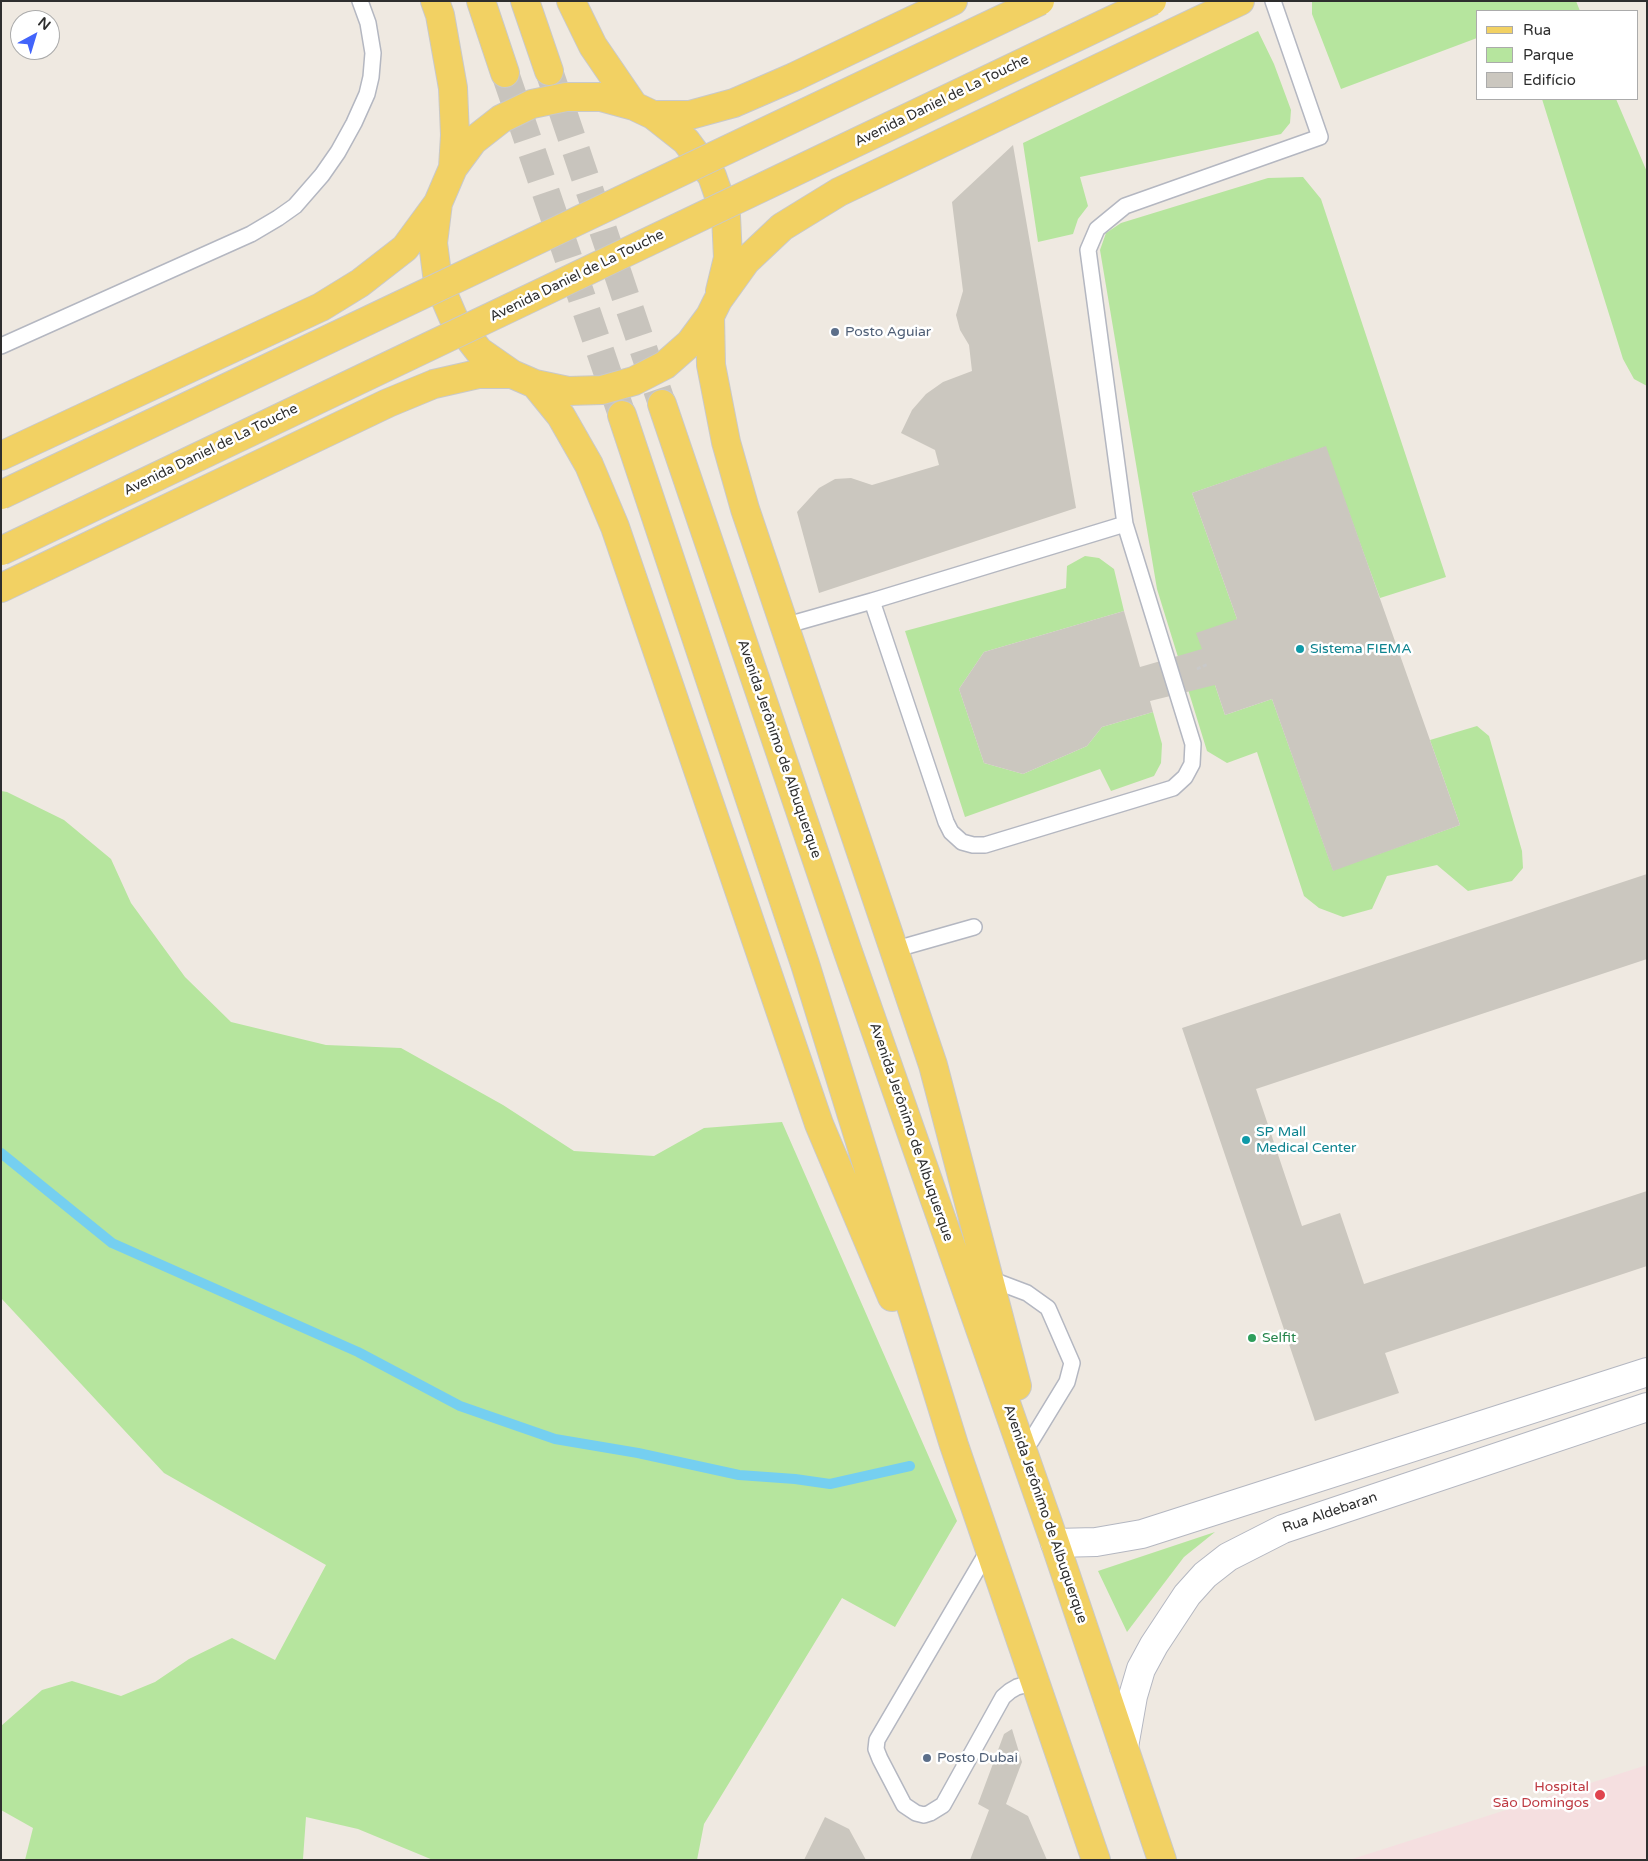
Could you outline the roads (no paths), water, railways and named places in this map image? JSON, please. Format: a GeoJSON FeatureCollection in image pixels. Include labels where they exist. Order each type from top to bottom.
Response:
{"type":"FeatureCollection","features":[{"type":"Feature","properties":{"kind":"main road"},"geometry":{"type":"LineString","coordinates":[[435,1],[440,16],[453,88],[455,135],[452,168]]}},
{"type":"Feature","properties":{"kind":"main road"},"geometry":{"type":"LineString","coordinates":[[481,1],[505,73]]}},
{"type":"Feature","properties":{"kind":"main road"},"geometry":{"type":"LineString","coordinates":[[525,1],[549,71]]}},
{"type":"Feature","properties":{"kind":"main road"},"geometry":{"type":"LineString","coordinates":[[571,1],[592,46],[644,111],[686,141],[692,148],[712,176],[726,216],[728,258],[714,308],[711,366],[726,442],[745,509],[933,1065],[990,1279],[1055,1543]]}},
{"type":"Feature","properties":{"kind":"main road"},"geometry":{"type":"LineString","coordinates":[[953,1],[794,77],[734,103],[690,115],[644,111],[601,97],[566,97],[532,104],[501,118],[473,141],[452,168],[438,203],[432,243],[438,282],[454,319],[479,351],[523,379],[560,416],[589,465],[615,527],[819,1124],[954,1445]]}},
{"type":"Feature","properties":{"kind":"main road"},"geometry":{"type":"LineString","coordinates":[[1,495],[1040,1]]}},
{"type":"Feature","properties":{"kind":"main road","name":"Avenida Daniel de La Touche"},"geometry":{"type":"LineString","coordinates":[[1,551],[1152,1]]}},
{"type":"Feature","properties":{"kind":"main road"},"geometry":{"type":"LineString","coordinates":[[1,588],[388,403],[434,384],[478,374],[523,379],[568,390],[602,390],[634,381],[665,365],[690,343],[746,261],[782,227],[839,192],[1240,1]]}},
{"type":"Feature","properties":{"kind":"main road"},"geometry":{"type":"LineString","coordinates":[[1,456],[321,307],[360,283],[404,248],[438,203]]}},
{"type":"Feature","properties":{"kind":"main road","name":"Avenida Jerônimo de Albuquerque"},"geometry":{"type":"LineString","coordinates":[[662,404],[847,949],[1055,1543],[1162,1860]]}},
{"type":"Feature","properties":{"kind":"main road"},"geometry":{"type":"LineString","coordinates":[[622,415],[805,964],[954,1445],[1096,1860]]}},
{"type":"Feature","properties":{"kind":"street"},"geometry":{"type":"LineString","coordinates":[[1055,1543],[1096,1542],[1142,1534],[1647,1372]]}},
{"type":"Feature","properties":{"kind":"street","name":"Rua Aldebaran"},"geometry":{"type":"LineString","coordinates":[[1124,1746],[1133,1696],[1141,1669],[1154,1645],[1187,1595],[1205,1575],[1228,1557],[1283,1529],[1647,1407]]}},
{"type":"Feature","properties":{"kind":"lane"},"geometry":{"type":"LineString","coordinates":[[1,346],[251,234],[295,206],[322,175],[338,152],[367,94],[373,53],[368,23],[360,1]]}},
{"type":"Feature","properties":{"kind":"lane"},"geometry":{"type":"LineString","coordinates":[[872,600],[948,827],[962,842],[973,845],[985,845],[1173,788],[1185,778],[1192,764],[1193,744],[1125,524],[1088,250],[1097,229],[1125,206],[1320,137],[1273,1]]}},
{"type":"Feature","properties":{"kind":"lane"},"geometry":{"type":"LineString","coordinates":[[784,626],[1125,524]]}},
{"type":"Feature","properties":{"kind":"lane"},"geometry":{"type":"LineString","coordinates":[[893,950],[974,927]]}},
{"type":"Feature","properties":{"kind":"lane"},"geometry":{"type":"LineString","coordinates":[[990,1279],[1027,1293],[1048,1308],[1072,1363],[1067,1382],[1031,1441]]}},
{"type":"Feature","properties":{"kind":"lane"},"geometry":{"type":"LineString","coordinates":[[989,1549],[877,1740],[876,1749],[880,1760],[904,1805],[916,1813],[924,1815],[943,1805],[1003,1697],[1017,1687],[1035,1682]]}},
{"type":"Feature","properties":{"kind":"waterway"},"geometry":{"type":"LineString","coordinates":[[1,1153],[112,1243],[358,1352],[460,1406],[555,1439],[638,1453],[739,1475],[795,1479],[830,1484],[910,1466]]}},
{"type":"Feature","properties":{"kind":"tunnel"},"geometry":{"type":"LineString","coordinates":[[549,71],[662,404]]}},
{"type":"Feature","properties":{"kind":"tunnel"},"geometry":{"type":"LineString","coordinates":[[505,73],[622,415]]}},
{"type":"Feature","properties":{"kind":"place","name":"Posto Aguiar"},"geometry":{"type":"Point","coordinates":[835,332]}},
{"type":"Feature","properties":{"kind":"place","name":"Sistema FIEMA"},"geometry":{"type":"Point","coordinates":[1300,649]}},
{"type":"Feature","properties":{"kind":"place","name":"SP Mall Medical Center"},"geometry":{"type":"Point","coordinates":[1246,1140]}},
{"type":"Feature","properties":{"kind":"place","name":"Selfit"},"geometry":{"type":"Point","coordinates":[1252,1338]}},
{"type":"Feature","properties":{"kind":"place","name":"Posto Dubai"},"geometry":{"type":"Point","coordinates":[927,1758]}},
{"type":"Feature","properties":{"kind":"place","name":"Hospital São Domingos"},"geometry":{"type":"Point","coordinates":[1600,1795]}}]}
